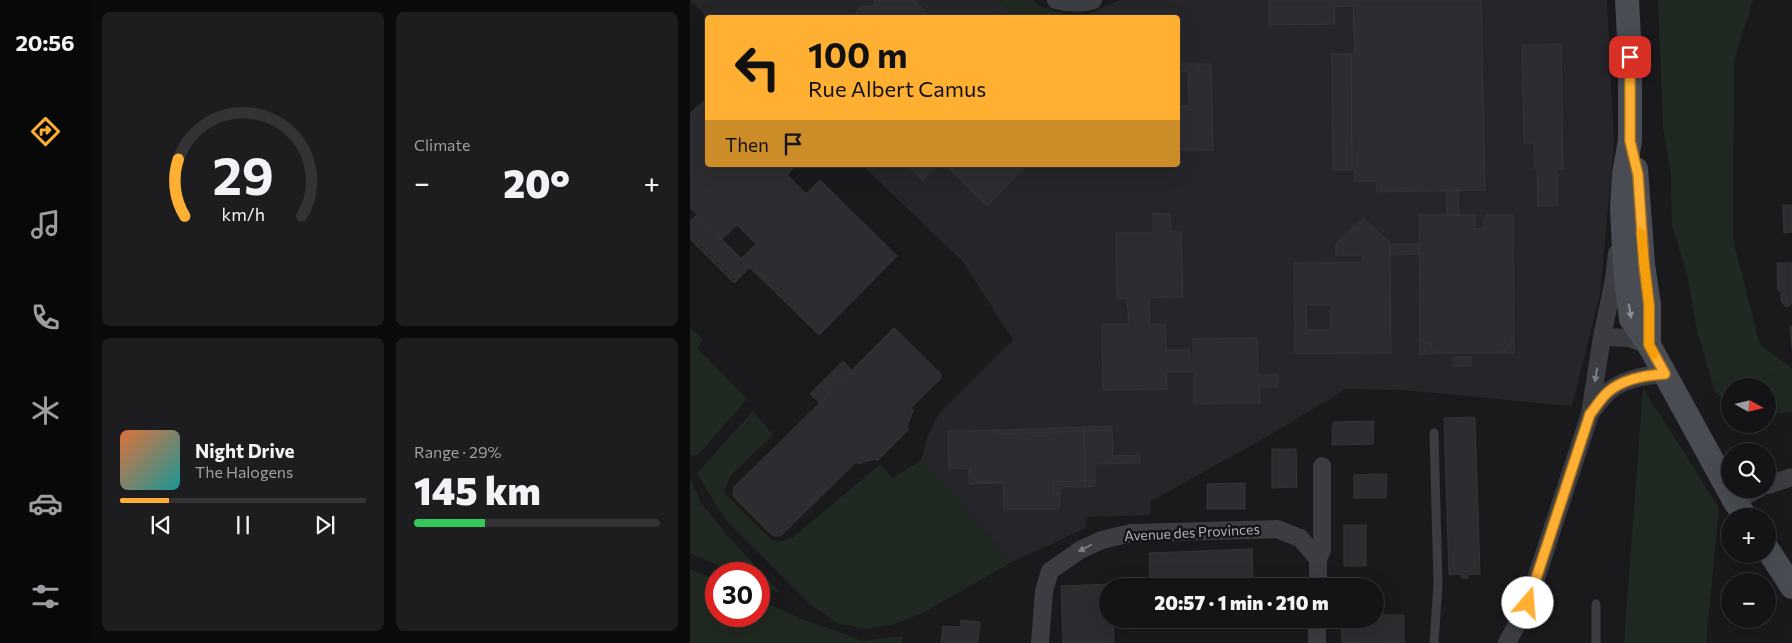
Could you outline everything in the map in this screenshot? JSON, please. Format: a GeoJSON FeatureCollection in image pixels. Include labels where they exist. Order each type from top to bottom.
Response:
{"type":"FeatureCollection","features":[{"type":"Feature","properties":{"kind":"street"},"geometry":{"type":"LineString","coordinates":[[1056,0],[1064,2],[1088,2],[1093,0]]}},
{"type":"Feature","properties":{"kind":"street"},"geometry":{"type":"LineString","coordinates":[[1507,643],[1528,603],[1590,414],[1602,337],[1614,279],[1624,174],[1630,141],[1630,57],[1627,0]]}},
{"type":"Feature","properties":{"kind":"street"},"geometry":{"type":"LineString","coordinates":[[1630,141],[1638,175],[1644,264],[1649,305],[1649,345]]}},
{"type":"Feature","properties":{"kind":"street"},"geometry":{"type":"LineString","coordinates":[[1622,208],[1625,270],[1631,320],[1649,345],[1739,508]]}},
{"type":"Feature","properties":{"kind":"street"},"geometry":{"type":"LineString","coordinates":[[1602,337],[1629,338],[1649,345]]}},
{"type":"Feature","properties":{"kind":"street"},"geometry":{"type":"LineString","coordinates":[[1590,414],[1608,392],[1618,384],[1648,375],[1665,374]]}},
{"type":"Feature","properties":{"kind":"street"},"geometry":{"type":"LineString","coordinates":[[1318,578],[1318,559],[1322,550],[1322,466]]}},
{"type":"Feature","properties":{"kind":"street"},"geometry":{"type":"LineString","coordinates":[[1776,482],[1792,477]]}},
{"type":"Feature","properties":{"kind":"street","name":"Avenue des Provinces"},"geometry":{"type":"LineString","coordinates":[[1040,643],[1044,591],[1050,571],[1087,547],[1102,540],[1130,533],[1277,529],[1300,538],[1318,559]]}},
{"type":"Feature","properties":{"kind":"street"},"geometry":{"type":"LineString","coordinates":[[1776,562],[1792,587]]}},
{"type":"Feature","properties":{"kind":"street"},"geometry":{"type":"LineString","coordinates":[[1316,643],[1317,628]]}},
{"type":"Feature","properties":{"kind":"lane"},"geometry":{"type":"LineString","coordinates":[[1434,434],[1438,584],[1434,643]]}},
{"type":"Feature","properties":{"kind":"lane"},"geometry":{"type":"LineString","coordinates":[[1596,604],[1596,643]]}},
{"type":"Feature","properties":{"kind":"shaded area"},"geometry":{"type":"Polygon","coordinates":[[[690,0],[998,0],[1016,15],[705,15],[690,0]]]}},
{"type":"Feature","properties":{"kind":"shaded area"},"geometry":{"type":"Polygon","coordinates":[[[998,0],[1032,0],[1042,7],[1070,15],[1016,15],[998,0]]]}},
{"type":"Feature","properties":{"kind":"shaded area"},"geometry":{"type":"Polygon","coordinates":[[[1120,0],[1607,0],[1614,142],[1600,295],[1572,406],[1402,390],[1346,389],[1268,436],[1151,501],[1150,515],[1087,517],[1086,528],[1012,562],[921,460],[928,435],[939,414],[1013,340],[963,262],[864,167],[1180,167],[1180,15],[1086,15],[1120,0]]]}},
{"type":"Feature","properties":{"kind":"shaded area"},"geometry":{"type":"Polygon","coordinates":[[[1658,0],[1753,0],[1734,60],[1733,240],[1760,345],[1792,368],[1792,412],[1776,414],[1776,378],[1721,378],[1721,396],[1715,393],[1697,330],[1687,275],[1672,225],[1671,174],[1663,128],[1658,0]]]}},
{"type":"Feature","properties":{"kind":"shaded area"},"geometry":{"type":"Polygon","coordinates":[[[690,327],[703,340],[697,348],[747,399],[698,455],[692,456],[690,455],[690,327]]]}},
{"type":"Feature","properties":{"kind":"shaded area"},"geometry":{"type":"Polygon","coordinates":[[[1643,388],[1719,508],[1706,643],[1624,643],[1643,388]]]}},
{"type":"Feature","properties":{"kind":"shaded area"},"geometry":{"type":"Polygon","coordinates":[[[753,411],[773,435],[731,475],[724,492],[772,541],[784,541],[795,536],[880,464],[893,478],[921,460],[1012,562],[923,613],[894,624],[864,629],[838,623],[812,606],[724,518],[697,473],[753,411]]]}},
{"type":"Feature","properties":{"kind":"shaded area"},"geometry":{"type":"Polygon","coordinates":[[[690,478],[701,503],[752,562],[710,562],[690,553],[690,478]]]}},
{"type":"Feature","properties":{"kind":"shaded area"},"geometry":{"type":"Polygon","coordinates":[[[690,569],[705,575],[705,627],[770,627],[770,605],[802,619],[863,641],[903,636],[902,643],[690,643],[690,569]]]}},
{"type":"Feature","properties":{"kind":"shaded area"},"geometry":{"type":"Polygon","coordinates":[[[770,582],[781,594],[770,589],[770,582]]]}},
{"type":"Feature","properties":{"kind":"building"},"geometry":{"type":"Polygon","coordinates":[[[874,0],[914,0],[926,12],[923,15],[854,15],[862,6],[870,7],[876,2],[874,0]]]}},
{"type":"Feature","properties":{"kind":"building"},"geometry":{"type":"Polygon","coordinates":[[[1269,0],[1481,0],[1485,190],[1377,192],[1376,181],[1355,181],[1355,170],[1352,170],[1351,54],[1355,54],[1353,6],[1334,7],[1335,24],[1269,25],[1269,0]]]}},
{"type":"Feature","properties":{"kind":"building"},"geometry":{"type":"Polygon","coordinates":[[[1561,44],[1563,169],[1557,169],[1557,205],[1538,206],[1534,143],[1524,143],[1522,45],[1561,44]]]}},
{"type":"Feature","properties":{"kind":"building"},"geometry":{"type":"Polygon","coordinates":[[[1332,54],[1351,54],[1352,170],[1333,170],[1332,54]]]}},
{"type":"Feature","properties":{"kind":"building"},"geometry":{"type":"Polygon","coordinates":[[[1180,64],[1211,64],[1213,150],[1180,150],[1180,106],[1189,106],[1188,71],[1180,72],[1180,64]]]}},
{"type":"Feature","properties":{"kind":"building"},"geometry":{"type":"Polygon","coordinates":[[[705,100],[705,167],[794,167],[787,175],[806,194],[820,180],[897,256],[819,335],[741,259],[756,244],[737,225],[722,239],[690,208],[690,114],[705,100]]]}},
{"type":"Feature","properties":{"kind":"building"},"geometry":{"type":"Polygon","coordinates":[[[910,167],[935,167],[922,180],[910,167]]]}},
{"type":"Feature","properties":{"kind":"building"},"geometry":{"type":"Polygon","coordinates":[[[948,167],[1025,167],[987,206],[948,167]]]}},
{"type":"Feature","properties":{"kind":"building"},"geometry":{"type":"Polygon","coordinates":[[[1447,191],[1458,191],[1459,215],[1447,215],[1447,191]]]}},
{"type":"Feature","properties":{"kind":"building"},"geometry":{"type":"Polygon","coordinates":[[[1783,205],[1792,205],[1792,232],[1784,233],[1783,205]]]}},
{"type":"Feature","properties":{"kind":"building"},"geometry":{"type":"Polygon","coordinates":[[[1153,213],[1170,214],[1171,232],[1181,232],[1183,297],[1149,298],[1150,324],[1165,324],[1166,350],[1190,350],[1190,360],[1193,360],[1193,339],[1257,338],[1258,375],[1278,375],[1278,387],[1259,387],[1260,403],[1194,404],[1194,372],[1166,372],[1167,389],[1103,390],[1102,324],[1129,324],[1127,298],[1117,299],[1116,233],[1153,233],[1153,213]]]}},
{"type":"Feature","properties":{"kind":"building"},"geometry":{"type":"Polygon","coordinates":[[[697,215],[750,267],[734,283],[690,239],[690,221],[697,215]]]}},
{"type":"Feature","properties":{"kind":"building"},"geometry":{"type":"Polygon","coordinates":[[[1419,215],[1475,215],[1475,229],[1484,228],[1486,215],[1513,215],[1514,336],[1511,344],[1505,350],[1497,353],[1436,353],[1430,348],[1431,343],[1426,343],[1420,338],[1419,215]]]}},
{"type":"Feature","properties":{"kind":"building"},"geometry":{"type":"Polygon","coordinates":[[[1363,218],[1390,243],[1391,353],[1295,354],[1294,263],[1363,262],[1363,255],[1336,255],[1336,243],[1363,218]],[[1306,305],[1307,330],[1331,330],[1331,305],[1306,305]]]}},
{"type":"Feature","properties":{"kind":"building"},"geometry":{"type":"Polygon","coordinates":[[[1390,244],[1419,244],[1419,254],[1390,255],[1390,244]]]}},
{"type":"Feature","properties":{"kind":"building"},"geometry":{"type":"Polygon","coordinates":[[[1777,263],[1792,263],[1792,303],[1789,306],[1785,306],[1781,300],[1781,291],[1778,291],[1777,263]]]}},
{"type":"Feature","properties":{"kind":"building"},"geometry":{"type":"Polygon","coordinates":[[[1790,326],[1792,326],[1792,347],[1790,326]]]}},
{"type":"Feature","properties":{"kind":"building"},"geometry":{"type":"Polygon","coordinates":[[[894,328],[941,374],[941,378],[911,408],[913,410],[907,427],[909,429],[877,461],[875,459],[858,464],[856,462],[781,536],[773,536],[733,496],[734,487],[830,393],[823,386],[835,375],[841,381],[894,328]]]}},
{"type":"Feature","properties":{"kind":"building"},"geometry":{"type":"Polygon","coordinates":[[[1513,336],[1514,353],[1497,353],[1509,346],[1513,336]]]}},
{"type":"Feature","properties":{"kind":"building"},"geometry":{"type":"Polygon","coordinates":[[[1420,338],[1426,343],[1431,343],[1430,348],[1436,353],[1420,354],[1420,338]]]}},
{"type":"Feature","properties":{"kind":"building"},"geometry":{"type":"Polygon","coordinates":[[[1453,357],[1471,357],[1471,366],[1453,366],[1453,357]]]}},
{"type":"Feature","properties":{"kind":"building"},"geometry":{"type":"Polygon","coordinates":[[[843,361],[852,371],[841,381],[835,375],[823,386],[830,393],[820,403],[810,394],[843,361]]]}},
{"type":"Feature","properties":{"kind":"building"},"geometry":{"type":"Polygon","coordinates":[[[1475,417],[1480,574],[1467,575],[1468,578],[1461,578],[1461,574],[1449,575],[1444,418],[1475,417]]]}},
{"type":"Feature","properties":{"kind":"building"},"geometry":{"type":"Polygon","coordinates":[[[1374,421],[1373,444],[1332,445],[1333,422],[1374,421]]]}},
{"type":"Feature","properties":{"kind":"building"},"geometry":{"type":"Polygon","coordinates":[[[1112,426],[1112,430],[1084,431],[1083,427],[1112,426]]]}},
{"type":"Feature","properties":{"kind":"building"},"geometry":{"type":"Polygon","coordinates":[[[1083,427],[1084,431],[998,434],[997,430],[1083,427]]]}},
{"type":"Feature","properties":{"kind":"building"},"geometry":{"type":"Polygon","coordinates":[[[997,430],[998,434],[1084,431],[1085,481],[1053,482],[1053,493],[1060,494],[1059,509],[1004,509],[1003,482],[977,482],[971,476],[970,468],[949,469],[948,431],[997,430]]]}},
{"type":"Feature","properties":{"kind":"building"},"geometry":{"type":"Polygon","coordinates":[[[1112,430],[1113,456],[1140,455],[1140,463],[1095,464],[1095,481],[1085,481],[1084,431],[1112,430]]]}},
{"type":"Feature","properties":{"kind":"building"},"geometry":{"type":"Polygon","coordinates":[[[1272,449],[1296,449],[1297,487],[1272,488],[1272,449]]]}},
{"type":"Feature","properties":{"kind":"building"},"geometry":{"type":"Polygon","coordinates":[[[969,468],[971,476],[977,482],[1003,483],[969,484],[969,468]]]}},
{"type":"Feature","properties":{"kind":"building"},"geometry":{"type":"Polygon","coordinates":[[[1387,474],[1386,498],[1354,498],[1354,475],[1387,474]]]}},
{"type":"Feature","properties":{"kind":"building"},"geometry":{"type":"Polygon","coordinates":[[[1085,481],[1095,481],[1095,486],[1085,487],[1085,481]]]}},
{"type":"Feature","properties":{"kind":"building"},"geometry":{"type":"Polygon","coordinates":[[[1085,481],[1085,487],[1060,487],[1060,494],[1053,493],[1053,482],[1085,481]]]}},
{"type":"Feature","properties":{"kind":"building"},"geometry":{"type":"Polygon","coordinates":[[[1245,483],[1245,509],[1207,509],[1207,484],[1245,483]]]}},
{"type":"Feature","properties":{"kind":"building"},"geometry":{"type":"Polygon","coordinates":[[[1344,525],[1366,525],[1366,566],[1344,566],[1344,525]]]}},
{"type":"Feature","properties":{"kind":"building"},"geometry":{"type":"Polygon","coordinates":[[[1252,549],[1253,578],[1150,578],[1149,553],[1252,549]]]}},
{"type":"Feature","properties":{"kind":"building"},"geometry":{"type":"Polygon","coordinates":[[[1099,585],[1099,628],[1113,628],[1114,643],[1063,643],[1061,586],[1099,585]]]}},
{"type":"Feature","properties":{"kind":"building"},"geometry":{"type":"Polygon","coordinates":[[[1384,615],[1404,615],[1404,643],[1342,643],[1341,628],[1384,628],[1384,615]]]}},
{"type":"Feature","properties":{"kind":"building"},"geometry":{"type":"Polygon","coordinates":[[[961,620],[980,622],[978,643],[941,643],[943,626],[960,627],[961,620]]]}},
{"type":"Feature","properties":{"kind":"slow traffic"},"geometry":{"type":"LineString","coordinates":[[1641,233],[1649,305],[1649,345],[1654,354]]}},
{"type":"Feature","properties":{"kind":"route"},"geometry":{"type":"LineString","coordinates":[[1528,603],[1590,414],[1608,392],[1618,384],[1648,375],[1665,374],[1649,345],[1649,305],[1639,206],[1638,175],[1630,141],[1630,57]]}}]}
